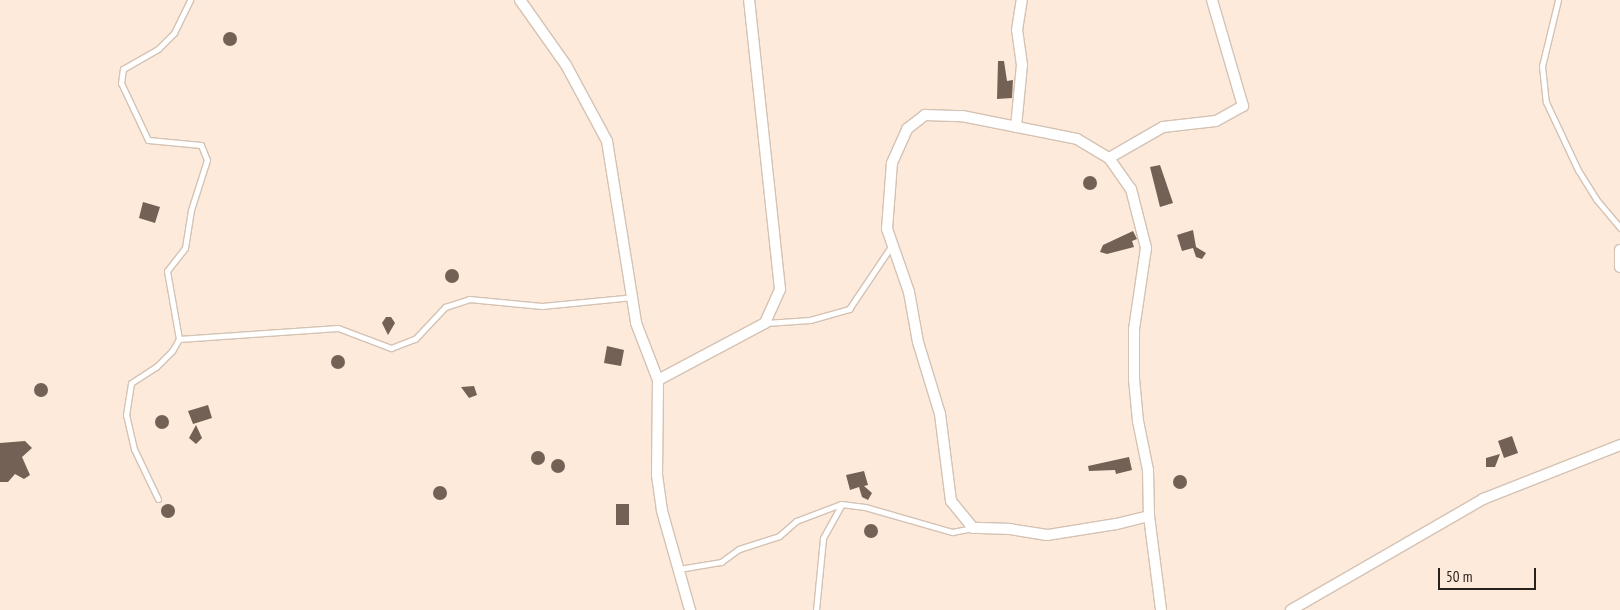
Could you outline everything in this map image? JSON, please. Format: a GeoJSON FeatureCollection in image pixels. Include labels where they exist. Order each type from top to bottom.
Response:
{"type":"FeatureCollection","features":[{"type":"Feature","properties":{"kind":"street"},"geometry":{"type":"LineString","coordinates":[[520,0],[566,65],[608,141],[634,297],[636,323],[658,380],[657,475],[662,511],[690,610]]}},
{"type":"Feature","properties":{"kind":"street"},"geometry":{"type":"LineString","coordinates":[[658,380],[765,322],[780,289],[749,0]]}},
{"type":"Feature","properties":{"kind":"street"},"geometry":{"type":"LineString","coordinates":[[1016,127],[1022,65],[1017,30],[1022,0]]}},
{"type":"Feature","properties":{"kind":"street"},"geometry":{"type":"LineString","coordinates":[[1108,158],[1163,127],[1216,121],[1243,106],[1212,0]]}},
{"type":"Feature","properties":{"kind":"street"},"geometry":{"type":"LineString","coordinates":[[1149,516],[1116,524],[1047,535],[1011,529],[973,528],[951,501],[940,414],[918,342],[909,292],[887,229],[888,191],[892,163],[908,129],[925,115],[962,116],[1077,139],[1108,158],[1130,189],[1146,248],[1134,329],[1138,421],[1148,470],[1149,516],[1161,610]]}},
{"type":"Feature","properties":{"kind":"street"},"geometry":{"type":"LineString","coordinates":[[1620,250],[1620,267]]}},
{"type":"Feature","properties":{"kind":"street"},"geometry":{"type":"LineString","coordinates":[[1292,610],[1483,500],[1620,445]]}},
{"type":"Feature","properties":{"kind":"street"},"geometry":{"type":"LineString","coordinates":[[1309,610],[1311,598]]}},
{"type":"Feature","properties":{"kind":"lane"},"geometry":{"type":"LineString","coordinates":[[158,499],[134,449],[126,416],[131,383],[156,367],[172,351],[179,339],[167,271],[185,248],[190,232],[191,210],[207,160],[201,145],[148,140],[122,83],[123,69],[158,49],[174,33],[190,0]]}},
{"type":"Feature","properties":{"kind":"lane"},"geometry":{"type":"LineString","coordinates":[[1558,0],[1542,66],[1546,102],[1578,170],[1596,199],[1620,228]]}},
{"type":"Feature","properties":{"kind":"lane"},"geometry":{"type":"LineString","coordinates":[[765,322],[810,320],[848,309],[892,245]]}},
{"type":"Feature","properties":{"kind":"lane"},"geometry":{"type":"LineString","coordinates":[[179,339],[338,328],[390,348],[415,339],[445,307],[469,299],[542,306],[634,297]]}},
{"type":"Feature","properties":{"kind":"lane"},"geometry":{"type":"LineString","coordinates":[[679,569],[721,562],[739,549],[779,536],[796,521],[841,504],[865,507],[952,532],[973,528]]}},
{"type":"Feature","properties":{"kind":"lane"},"geometry":{"type":"LineString","coordinates":[[816,610],[823,538],[841,504]]}},
{"type":"Feature","properties":{"kind":"building"},"geometry":{"type":"Polygon","coordinates":[[[230,32],[235,34],[237,39],[235,44],[230,46],[225,44],[223,39],[225,34],[230,32]]]}},
{"type":"Feature","properties":{"kind":"building"},"geometry":{"type":"Polygon","coordinates":[[[998,61],[1004,61],[1007,81],[1013,80],[1012,98],[997,99],[998,61]]]}},
{"type":"Feature","properties":{"kind":"building"},"geometry":{"type":"Polygon","coordinates":[[[1160,165],[1173,203],[1160,207],[1150,167],[1160,165]]]}},
{"type":"Feature","properties":{"kind":"building"},"geometry":{"type":"Polygon","coordinates":[[[1090,176],[1095,178],[1097,183],[1095,188],[1090,190],[1085,188],[1083,183],[1085,178],[1090,176]]]}},
{"type":"Feature","properties":{"kind":"building"},"geometry":{"type":"Polygon","coordinates":[[[143,202],[160,207],[155,223],[139,218],[143,202]]]}},
{"type":"Feature","properties":{"kind":"building"},"geometry":{"type":"Polygon","coordinates":[[[1193,230],[1196,247],[1206,253],[1202,259],[1196,257],[1193,248],[1182,251],[1177,235],[1193,230]]]}},
{"type":"Feature","properties":{"kind":"building"},"geometry":{"type":"Polygon","coordinates":[[[1133,231],[1137,239],[1132,241],[1134,247],[1107,254],[1100,252],[1103,245],[1133,231]]]}},
{"type":"Feature","properties":{"kind":"building"},"geometry":{"type":"Polygon","coordinates":[[[452,269],[457,271],[459,276],[457,281],[452,283],[447,281],[445,276],[447,271],[452,269]]]}},
{"type":"Feature","properties":{"kind":"building"},"geometry":{"type":"Polygon","coordinates":[[[386,317],[391,317],[395,323],[388,335],[382,323],[386,317]]]}},
{"type":"Feature","properties":{"kind":"building"},"geometry":{"type":"Polygon","coordinates":[[[607,346],[624,350],[621,366],[604,363],[607,346]]]}},
{"type":"Feature","properties":{"kind":"building"},"geometry":{"type":"Polygon","coordinates":[[[338,355],[343,357],[345,362],[343,367],[338,369],[333,367],[331,362],[333,357],[338,355]]]}},
{"type":"Feature","properties":{"kind":"building"},"geometry":{"type":"Polygon","coordinates":[[[41,383],[46,385],[48,390],[46,395],[41,397],[36,395],[34,390],[36,385],[41,383]]]}},
{"type":"Feature","properties":{"kind":"building"},"geometry":{"type":"Polygon","coordinates":[[[474,386],[477,395],[469,398],[461,387],[474,386]]]}},
{"type":"Feature","properties":{"kind":"building"},"geometry":{"type":"Polygon","coordinates":[[[208,405],[212,418],[193,424],[188,411],[208,405]]]}},
{"type":"Feature","properties":{"kind":"building"},"geometry":{"type":"Polygon","coordinates":[[[162,415],[167,417],[169,422],[167,427],[162,429],[157,427],[155,422],[157,417],[162,415]]]}},
{"type":"Feature","properties":{"kind":"building"},"geometry":{"type":"Polygon","coordinates":[[[196,425],[202,438],[196,444],[189,438],[196,425]]]}},
{"type":"Feature","properties":{"kind":"building"},"geometry":{"type":"Polygon","coordinates":[[[1512,436],[1518,453],[1504,458],[1498,441],[1512,436]]]}},
{"type":"Feature","properties":{"kind":"building"},"geometry":{"type":"Polygon","coordinates":[[[25,441],[32,448],[22,457],[30,475],[24,479],[15,474],[8,482],[0,482],[0,443],[25,441]]]}},
{"type":"Feature","properties":{"kind":"building"},"geometry":{"type":"Polygon","coordinates":[[[538,451],[543,453],[545,458],[543,463],[538,465],[533,463],[531,458],[533,453],[538,451]]]}},
{"type":"Feature","properties":{"kind":"building"},"geometry":{"type":"Polygon","coordinates":[[[1500,454],[1495,467],[1486,467],[1486,458],[1500,454]]]}},
{"type":"Feature","properties":{"kind":"building"},"geometry":{"type":"Polygon","coordinates":[[[1129,457],[1132,470],[1116,474],[1115,470],[1089,471],[1088,466],[1129,457]]]}},
{"type":"Feature","properties":{"kind":"building"},"geometry":{"type":"Polygon","coordinates":[[[558,459],[563,461],[565,466],[563,471],[558,473],[553,471],[551,466],[553,461],[558,459]]]}},
{"type":"Feature","properties":{"kind":"building"},"geometry":{"type":"Polygon","coordinates":[[[864,471],[868,485],[864,486],[872,493],[868,500],[862,497],[859,487],[850,490],[846,475],[864,471]]]}},
{"type":"Feature","properties":{"kind":"building"},"geometry":{"type":"Polygon","coordinates":[[[1180,475],[1185,477],[1187,482],[1185,487],[1180,489],[1175,487],[1173,482],[1175,477],[1180,475]]]}},
{"type":"Feature","properties":{"kind":"building"},"geometry":{"type":"Polygon","coordinates":[[[440,486],[445,488],[447,493],[445,498],[440,500],[435,498],[433,493],[435,488],[440,486]]]}},
{"type":"Feature","properties":{"kind":"building"},"geometry":{"type":"Polygon","coordinates":[[[168,504],[173,506],[175,511],[173,516],[168,518],[163,516],[161,511],[163,506],[168,504]]]}},
{"type":"Feature","properties":{"kind":"building"},"geometry":{"type":"Polygon","coordinates":[[[616,504],[629,504],[629,525],[616,525],[616,504]]]}},
{"type":"Feature","properties":{"kind":"building"},"geometry":{"type":"Polygon","coordinates":[[[871,524],[876,526],[878,531],[876,536],[871,538],[866,536],[864,531],[866,526],[871,524]]]}}]}
